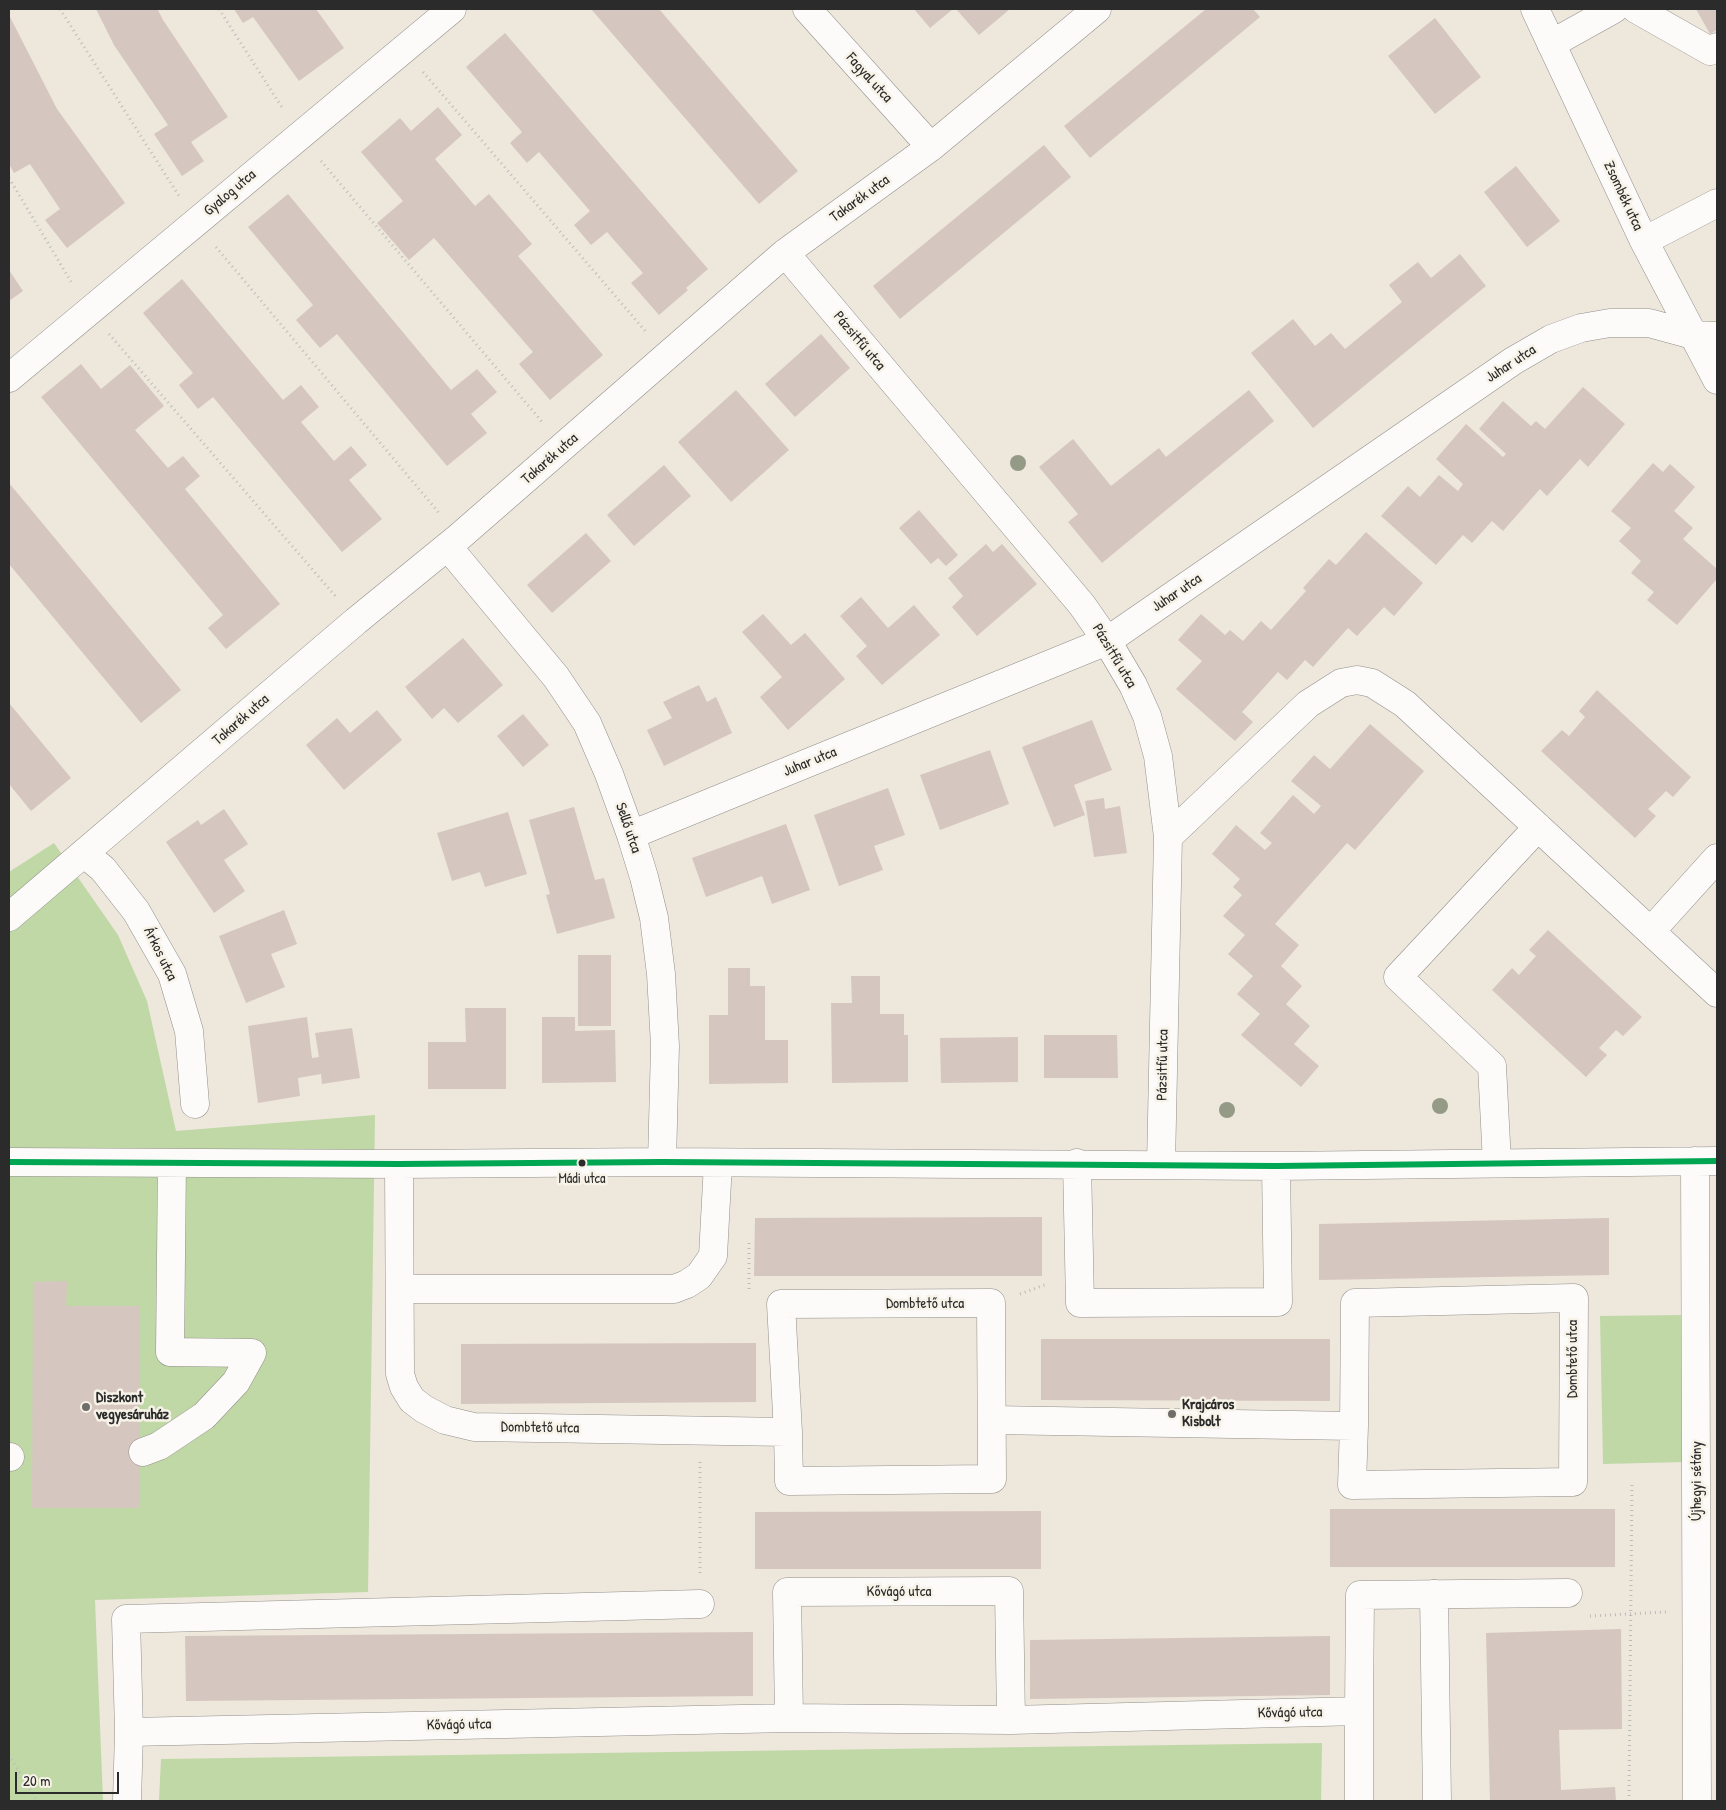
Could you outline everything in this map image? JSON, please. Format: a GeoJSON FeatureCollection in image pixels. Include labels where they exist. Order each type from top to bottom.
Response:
{"type":"FeatureCollection","features":[{"type":"Feature","properties":{"kind":"street","name":"Gyalog utca"},"geometry":{"type":"LineString","coordinates":[[9,378],[452,9]]}},
{"type":"Feature","properties":{"kind":"street","name":"Fagyal utca"},"geometry":{"type":"LineString","coordinates":[[807,9],[931,147]]}},
{"type":"Feature","properties":{"kind":"street","name":"Takarék utca"},"geometry":{"type":"LineString","coordinates":[[9,917],[356,621],[454,542],[785,253],[931,147],[1097,9]]}},
{"type":"Feature","properties":{"kind":"street","name":"Zsombék utca"},"geometry":{"type":"LineString","coordinates":[[1535,9],[1644,241],[1705,335],[1717,380]]}},
{"type":"Feature","properties":{"kind":"street"},"geometry":{"type":"LineString","coordinates":[[1551,44],[1614,9]]}},
{"type":"Feature","properties":{"kind":"street"},"geometry":{"type":"LineString","coordinates":[[1636,9],[1710,51],[1717,48]]}},
{"type":"Feature","properties":{"kind":"street"},"geometry":{"type":"LineString","coordinates":[[1644,241],[1717,203]]}},
{"type":"Feature","properties":{"kind":"street","name":"Pázsitfű utca"},"geometry":{"type":"LineString","coordinates":[[785,253],[1082,605],[1107,641],[1133,685],[1147,716],[1158,756],[1168,837],[1161,1165]]}},
{"type":"Feature","properties":{"kind":"street","name":"Juhar utca"},"geometry":{"type":"LineString","coordinates":[[631,835],[1107,641],[1513,361],[1551,339],[1581,328],[1610,323],[1649,322],[1705,335]]}},
{"type":"Feature","properties":{"kind":"street","name":"Sellő utca"},"geometry":{"type":"LineString","coordinates":[[454,542],[556,677],[587,724],[609,774],[631,835],[654,918],[662,974],[664,1046],[662,1162]]}},
{"type":"Feature","properties":{"kind":"street"},"geometry":{"type":"LineString","coordinates":[[1168,837],[1308,704],[1341,684],[1357,680],[1372,683],[1405,704],[1717,993]]}},
{"type":"Feature","properties":{"kind":"street"},"geometry":{"type":"LineString","coordinates":[[1497,1163],[1492,1066],[1398,977],[1538,827]]}},
{"type":"Feature","properties":{"kind":"street","name":"Árkos utca"},"geometry":{"type":"LineString","coordinates":[[85,854],[103,869],[131,903],[149,930],[172,974],[189,1031],[195,1104]]}},
{"type":"Feature","properties":{"kind":"street"},"geometry":{"type":"LineString","coordinates":[[1651,931],[1717,858]]}},
{"type":"Feature","properties":{"kind":"street"},"geometry":{"type":"LineString","coordinates":[[9,1162],[398,1164],[662,1162],[1077,1163],[1276,1166],[1706,1161]]}},
{"type":"Feature","properties":{"kind":"street","name":"Újhegyi sétány"},"geometry":{"type":"LineString","coordinates":[[1697,1801],[1697,1611],[1706,1161]]}},
{"type":"Feature","properties":{"kind":"street"},"geometry":{"type":"LineString","coordinates":[[143,1452],[159,1446],[204,1416],[236,1382],[252,1353],[170,1352],[172,1163]]}},
{"type":"Feature","properties":{"kind":"street"},"geometry":{"type":"LineString","coordinates":[[401,1289],[674,1289],[687,1284],[699,1276],[714,1256],[718,1163]]}},
{"type":"Feature","properties":{"kind":"street"},"geometry":{"type":"LineString","coordinates":[[1077,1163],[1080,1303],[1278,1302],[1276,1166]]}},
{"type":"Feature","properties":{"kind":"street","name":"Dombtető utca"},"geometry":{"type":"LineString","coordinates":[[398,1164],[401,1289],[400,1374],[404,1387],[412,1400],[424,1410],[445,1420],[474,1427],[788,1432]]}},
{"type":"Feature","properties":{"kind":"street","name":"Dombtető utca"},"geometry":{"type":"LineString","coordinates":[[1574,1298],[1573,1482],[1352,1485],[1354,1426],[1355,1302],[1574,1298]]}},
{"type":"Feature","properties":{"kind":"street","name":"Dombtető utca"},"geometry":{"type":"LineString","coordinates":[[991,1303],[992,1480],[789,1481],[788,1432],[781,1304],[991,1303]]}},
{"type":"Feature","properties":{"kind":"street"},"geometry":{"type":"LineString","coordinates":[[992,1420],[1354,1426]]}},
{"type":"Feature","properties":{"kind":"street","name":"Kővágó utca"},"geometry":{"type":"LineString","coordinates":[[789,1718],[788,1592],[1009,1591],[1010,1720]]}},
{"type":"Feature","properties":{"kind":"street"},"geometry":{"type":"LineString","coordinates":[[1359,1801],[1360,1594],[1568,1593]]}},
{"type":"Feature","properties":{"kind":"street"},"geometry":{"type":"LineString","coordinates":[[1434,1594],[1437,1801]]}},
{"type":"Feature","properties":{"kind":"street"},"geometry":{"type":"LineString","coordinates":[[127,1801],[126,1619],[700,1604]]}},
{"type":"Feature","properties":{"kind":"street","name":"Kővágó utca"},"geometry":{"type":"LineString","coordinates":[[128,1732],[789,1718],[1010,1720],[1359,1711]]}},
{"type":"Feature","properties":{"kind":"path"},"geometry":{"type":"LineString","coordinates":[[60,9],[195,222],[454,542]]}},
{"type":"Feature","properties":{"kind":"path"},"geometry":{"type":"LineString","coordinates":[[219,9],[299,135],[563,447]]}},
{"type":"Feature","properties":{"kind":"path"},"geometry":{"type":"LineString","coordinates":[[404,49],[667,357]]}},
{"type":"Feature","properties":{"kind":"path"},"geometry":{"type":"LineString","coordinates":[[9,178],[89,311],[356,621]]}},
{"type":"Feature","properties":{"kind":"path"},"geometry":{"type":"LineString","coordinates":[[748,1243],[749,1290]]}},
{"type":"Feature","properties":{"kind":"path"},"geometry":{"type":"LineString","coordinates":[[700,1432],[700,1604]]}},
{"type":"Feature","properties":{"kind":"path"},"geometry":{"type":"LineString","coordinates":[[1629,1801],[1632,1481]]}},
{"type":"Feature","properties":{"kind":"path"},"geometry":{"type":"LineString","coordinates":[[1584,1617],[1697,1611]]}},
{"type":"Feature","properties":{"kind":"path"},"geometry":{"type":"LineString","coordinates":[[9,1756],[37,1801]]}},
{"type":"Feature","properties":{"kind":"green space"},"geometry":{"type":"Polygon","coordinates":[[[54,843],[118,935],[147,1001],[176,1131],[375,1115],[368,1592],[95,1600],[103,1801],[9,1801],[9,872],[54,843]]]}},
{"type":"Feature","properties":{"kind":"green space"},"geometry":{"type":"Polygon","coordinates":[[[1683,1315],[1685,1462],[1603,1464],[1600,1316],[1683,1315]]]}},
{"type":"Feature","properties":{"kind":"green space"},"geometry":{"type":"Polygon","coordinates":[[[1322,1743],[1321,1801],[159,1801],[161,1759],[1322,1743]]]}},
{"type":"Feature","properties":{"kind":"building"},"geometry":{"type":"Polygon","coordinates":[[[96,9],[161,9],[158,10],[163,20],[228,117],[191,142],[204,161],[182,176],[154,134],[168,125],[114,45],[96,9]]]}},
{"type":"Feature","properties":{"kind":"building"},"geometry":{"type":"Polygon","coordinates":[[[234,9],[316,9],[344,48],[299,81],[253,17],[243,23],[234,9]]]}},
{"type":"Feature","properties":{"kind":"building"},"geometry":{"type":"Polygon","coordinates":[[[591,9],[659,9],[798,171],[759,204],[591,9]]]}},
{"type":"Feature","properties":{"kind":"building"},"geometry":{"type":"Polygon","coordinates":[[[914,9],[953,9],[930,28],[914,9]]]}},
{"type":"Feature","properties":{"kind":"building"},"geometry":{"type":"Polygon","coordinates":[[[956,9],[1010,9],[979,35],[956,9]]]}},
{"type":"Feature","properties":{"kind":"building"},"geometry":{"type":"Polygon","coordinates":[[[1206,9],[1253,9],[1260,17],[1090,158],[1064,126],[1206,9]]]}},
{"type":"Feature","properties":{"kind":"building"},"geometry":{"type":"Polygon","coordinates":[[[1696,9],[1717,9],[1717,30],[1710,34],[1696,9]]]}},
{"type":"Feature","properties":{"kind":"building"},"geometry":{"type":"Polygon","coordinates":[[[9,15],[57,109],[125,203],[67,248],[45,220],[60,209],[30,164],[14,173],[9,164],[9,15]]]}},
{"type":"Feature","properties":{"kind":"building"},"geometry":{"type":"Polygon","coordinates":[[[1435,18],[1481,77],[1435,114],[1388,56],[1435,18]]]}},
{"type":"Feature","properties":{"kind":"building"},"geometry":{"type":"Polygon","coordinates":[[[505,33],[708,269],[686,288],[688,290],[659,315],[631,283],[643,273],[607,232],[591,245],[574,225],[590,211],[539,152],[527,163],[510,143],[522,132],[466,67],[505,33]]]}},
{"type":"Feature","properties":{"kind":"building"},"geometry":{"type":"Polygon","coordinates":[[[438,107],[462,135],[435,159],[475,206],[489,194],[532,244],[518,256],[603,355],[550,400],[519,364],[533,352],[434,238],[409,260],[377,223],[403,201],[361,152],[400,118],[411,131],[438,107]]]}},
{"type":"Feature","properties":{"kind":"building"},"geometry":{"type":"Polygon","coordinates":[[[1044,145],[1071,177],[900,319],[873,286],[1044,145]]]}},
{"type":"Feature","properties":{"kind":"building"},"geometry":{"type":"Polygon","coordinates":[[[1516,166],[1560,221],[1527,247],[1484,192],[1516,166]]]}},
{"type":"Feature","properties":{"kind":"building"},"geometry":{"type":"Polygon","coordinates":[[[288,194],[451,390],[477,369],[497,392],[471,414],[487,433],[447,466],[337,334],[320,348],[296,320],[313,305],[248,227],[288,194]]]}},
{"type":"Feature","properties":{"kind":"building"},"geometry":{"type":"Polygon","coordinates":[[[1460,254],[1486,286],[1313,428],[1251,353],[1293,319],[1315,346],[1331,333],[1345,349],[1402,302],[1389,285],[1418,262],[1431,278],[1460,254]]]}},
{"type":"Feature","properties":{"kind":"building"},"geometry":{"type":"Polygon","coordinates":[[[9,270],[23,291],[9,301],[9,270]]]}},
{"type":"Feature","properties":{"kind":"building"},"geometry":{"type":"Polygon","coordinates":[[[182,279],[283,400],[301,385],[319,407],[301,422],[334,461],[351,446],[367,465],[349,480],[382,519],[342,552],[213,397],[198,409],[179,385],[193,373],[143,313],[182,279]]]}},
{"type":"Feature","properties":{"kind":"building"},"geometry":{"type":"Polygon","coordinates":[[[821,334],[850,368],[795,417],[765,384],[821,334]]]}},
{"type":"Feature","properties":{"kind":"building"},"geometry":{"type":"Polygon","coordinates":[[[81,364],[101,389],[130,365],[164,406],[135,430],[168,468],[183,456],[200,476],[185,489],[280,604],[226,649],[208,628],[223,615],[41,397],[81,364]]]}},
{"type":"Feature","properties":{"kind":"building"},"geometry":{"type":"Polygon","coordinates":[[[1583,387],[1625,424],[1588,467],[1580,459],[1547,496],[1540,489],[1503,531],[1492,521],[1472,543],[1463,535],[1436,565],[1381,516],[1408,486],[1420,497],[1439,475],[1458,491],[1463,484],[1436,459],[1466,424],[1503,457],[1506,454],[1479,429],[1503,401],[1531,426],[1536,421],[1545,429],[1583,387]]]}},
{"type":"Feature","properties":{"kind":"building"},"geometry":{"type":"Polygon","coordinates":[[[736,390],[789,450],[731,502],[678,442],[736,390]]]}},
{"type":"Feature","properties":{"kind":"building"},"geometry":{"type":"Polygon","coordinates":[[[1249,390],[1274,421],[1102,563],[1068,522],[1078,514],[1039,467],[1073,439],[1111,486],[1159,448],[1166,457],[1249,390]]]}},
{"type":"Feature","properties":{"kind":"building"},"geometry":{"type":"Polygon","coordinates":[[[1653,463],[1663,472],[1670,464],[1695,487],[1674,511],[1693,528],[1683,539],[1717,569],[1717,579],[1677,625],[1647,600],[1654,592],[1631,573],[1641,561],[1619,541],[1631,528],[1611,511],[1653,463]]]}},
{"type":"Feature","properties":{"kind":"building"},"geometry":{"type":"Polygon","coordinates":[[[664,465],[691,496],[634,546],[607,515],[664,465]]]}},
{"type":"Feature","properties":{"kind":"building"},"geometry":{"type":"Polygon","coordinates":[[[9,483],[181,690],[141,723],[9,564],[9,483]]]}},
{"type":"Feature","properties":{"kind":"building"},"geometry":{"type":"Polygon","coordinates":[[[919,510],[958,555],[946,566],[938,558],[931,564],[899,528],[919,510]]]}},
{"type":"Feature","properties":{"kind":"building"},"geometry":{"type":"Polygon","coordinates":[[[1366,532],[1423,583],[1394,616],[1384,607],[1357,636],[1348,628],[1313,667],[1305,660],[1287,680],[1278,672],[1242,712],[1253,722],[1235,741],[1176,689],[1202,661],[1178,640],[1201,614],[1225,635],[1230,630],[1243,641],[1261,621],[1271,630],[1306,591],[1303,588],[1329,559],[1336,565],[1366,532]]]}},
{"type":"Feature","properties":{"kind":"building"},"geometry":{"type":"Polygon","coordinates":[[[586,533],[611,561],[552,613],[527,585],[586,533]]]}},
{"type":"Feature","properties":{"kind":"building"},"geometry":{"type":"Polygon","coordinates":[[[986,544],[993,552],[1002,544],[1037,584],[977,636],[952,607],[963,596],[948,578],[986,544]]]}},
{"type":"Feature","properties":{"kind":"building"},"geometry":{"type":"Polygon","coordinates":[[[861,597],[888,628],[914,605],[940,635],[882,685],[856,656],[867,646],[840,616],[861,597]]]}},
{"type":"Feature","properties":{"kind":"building"},"geometry":{"type":"Polygon","coordinates":[[[763,614],[791,645],[805,633],[845,679],[788,730],[760,697],[782,677],[742,632],[763,614]]]}},
{"type":"Feature","properties":{"kind":"building"},"geometry":{"type":"Polygon","coordinates":[[[463,638],[503,685],[458,723],[444,708],[432,719],[405,687],[463,638]]]}},
{"type":"Feature","properties":{"kind":"building"},"geometry":{"type":"Polygon","coordinates":[[[699,685],[707,702],[716,697],[732,733],[664,766],[647,730],[672,718],[663,702],[699,685]]]}},
{"type":"Feature","properties":{"kind":"building"},"geometry":{"type":"Polygon","coordinates":[[[1597,690],[1691,777],[1673,797],[1666,791],[1648,809],[1656,816],[1635,838],[1541,751],[1562,730],[1569,736],[1585,717],[1579,711],[1597,690]]]}},
{"type":"Feature","properties":{"kind":"building"},"geometry":{"type":"Polygon","coordinates":[[[9,703],[71,778],[31,811],[9,784],[9,703]]]}},
{"type":"Feature","properties":{"kind":"building"},"geometry":{"type":"Polygon","coordinates":[[[377,710],[402,740],[344,790],[306,745],[337,718],[350,733],[377,710]]]}},
{"type":"Feature","properties":{"kind":"building"},"geometry":{"type":"Polygon","coordinates":[[[523,714],[549,745],[523,767],[497,736],[523,714]]]}},
{"type":"Feature","properties":{"kind":"building"},"geometry":{"type":"Polygon","coordinates":[[[1092,720],[1112,770],[1074,785],[1085,815],[1054,827],[1022,747],[1092,720]]]}},
{"type":"Feature","properties":{"kind":"building"},"geometry":{"type":"Polygon","coordinates":[[[1370,724],[1424,771],[1355,850],[1347,843],[1275,924],[1299,945],[1281,966],[1302,986],[1286,1004],[1310,1026],[1294,1044],[1319,1066],[1301,1087],[1241,1035],[1260,1014],[1237,994],[1253,976],[1228,954],[1245,935],[1223,916],[1242,895],[1233,887],[1240,879],[1212,854],[1236,825],[1265,850],[1272,843],[1260,833],[1293,795],[1314,814],[1321,806],[1291,781],[1314,755],[1330,769],[1370,724]]]}},
{"type":"Feature","properties":{"kind":"building"},"geometry":{"type":"Polygon","coordinates":[[[990,750],[1009,804],[940,830],[920,775],[990,750]]]}},
{"type":"Feature","properties":{"kind":"building"},"geometry":{"type":"Polygon","coordinates":[[[888,788],[905,835],[874,846],[883,870],[839,886],[814,815],[888,788]]]}},
{"type":"Feature","properties":{"kind":"building"},"geometry":{"type":"Polygon","coordinates":[[[1104,798],[1105,809],[1120,806],[1127,853],[1094,857],[1085,801],[1104,798]]]}},
{"type":"Feature","properties":{"kind":"building"},"geometry":{"type":"Polygon","coordinates":[[[574,807],[595,880],[604,878],[615,918],[557,934],[546,895],[550,894],[529,820],[574,807]]]}},
{"type":"Feature","properties":{"kind":"building"},"geometry":{"type":"Polygon","coordinates":[[[224,809],[248,844],[224,860],[245,891],[214,913],[166,842],[198,820],[201,825],[224,809]]]}},
{"type":"Feature","properties":{"kind":"building"},"geometry":{"type":"Polygon","coordinates":[[[508,812],[527,874],[485,887],[480,872],[452,881],[437,833],[508,812]]]}},
{"type":"Feature","properties":{"kind":"building"},"geometry":{"type":"Polygon","coordinates":[[[786,824],[810,890],[772,904],[762,876],[706,897],[692,858],[786,824]]]}},
{"type":"Feature","properties":{"kind":"building"},"geometry":{"type":"Polygon","coordinates":[[[284,910],[297,944],[271,954],[285,987],[246,1003],[219,936],[284,910]]]}},
{"type":"Feature","properties":{"kind":"building"},"geometry":{"type":"Polygon","coordinates":[[[1548,930],[1642,1017],[1623,1036],[1616,1030],[1599,1048],[1607,1055],[1586,1077],[1492,990],[1512,968],[1519,975],[1536,956],[1529,950],[1548,930]]]}},
{"type":"Feature","properties":{"kind":"building"},"geometry":{"type":"Polygon","coordinates":[[[578,955],[611,955],[611,1026],[578,1026],[578,955]]]}},
{"type":"Feature","properties":{"kind":"building"},"geometry":{"type":"Polygon","coordinates":[[[728,968],[750,968],[750,986],[765,986],[765,1040],[788,1040],[788,1083],[709,1084],[709,1015],[728,1015],[728,968]]]}},
{"type":"Feature","properties":{"kind":"building"},"geometry":{"type":"Polygon","coordinates":[[[851,976],[880,976],[880,1014],[904,1014],[904,1035],[908,1035],[908,1082],[832,1083],[831,1003],[852,1003],[851,976]]]}},
{"type":"Feature","properties":{"kind":"building"},"geometry":{"type":"Polygon","coordinates":[[[465,1008],[506,1008],[506,1089],[428,1089],[428,1042],[466,1042],[465,1008]]]}},
{"type":"Feature","properties":{"kind":"building"},"geometry":{"type":"Polygon","coordinates":[[[307,1017],[312,1058],[319,1057],[315,1033],[352,1028],[360,1078],[322,1084],[321,1074],[298,1078],[300,1096],[258,1103],[248,1026],[307,1017]]]}},
{"type":"Feature","properties":{"kind":"building"},"geometry":{"type":"Polygon","coordinates":[[[542,1017],[575,1017],[575,1031],[615,1030],[616,1082],[542,1083],[542,1017]]]}},
{"type":"Feature","properties":{"kind":"building"},"geometry":{"type":"Polygon","coordinates":[[[1044,1035],[1117,1035],[1118,1078],[1044,1078],[1044,1035]]]}},
{"type":"Feature","properties":{"kind":"building"},"geometry":{"type":"Polygon","coordinates":[[[1018,1037],[1018,1082],[941,1083],[940,1038],[1018,1037]]]}},
{"type":"Feature","properties":{"kind":"building"},"geometry":{"type":"Polygon","coordinates":[[[1042,1217],[1042,1276],[754,1276],[755,1218],[1042,1217]]]}},
{"type":"Feature","properties":{"kind":"building"},"geometry":{"type":"Polygon","coordinates":[[[1609,1218],[1609,1275],[1319,1280],[1319,1224],[1609,1218]]]}},
{"type":"Feature","properties":{"kind":"building","name":"Diszkont vegyesáruház"},"geometry":{"type":"Polygon","coordinates":[[[67,1281],[66,1306],[140,1306],[140,1508],[32,1508],[33,1282],[67,1281]]]}},
{"type":"Feature","properties":{"kind":"building"},"geometry":{"type":"Polygon","coordinates":[[[1041,1339],[1330,1339],[1330,1401],[1041,1400],[1041,1339]]]}},
{"type":"Feature","properties":{"kind":"building"},"geometry":{"type":"Polygon","coordinates":[[[756,1343],[756,1402],[461,1404],[461,1344],[756,1343]]]}},
{"type":"Feature","properties":{"kind":"building"},"geometry":{"type":"Polygon","coordinates":[[[1330,1509],[1615,1509],[1615,1567],[1330,1567],[1330,1509]]]}},
{"type":"Feature","properties":{"kind":"building"},"geometry":{"type":"Polygon","coordinates":[[[1041,1511],[1041,1569],[755,1569],[755,1512],[1041,1511]]]}},
{"type":"Feature","properties":{"kind":"building"},"geometry":{"type":"Polygon","coordinates":[[[1621,1629],[1622,1729],[1559,1730],[1561,1790],[1615,1787],[1616,1801],[1490,1801],[1486,1633],[1621,1629]]]}},
{"type":"Feature","properties":{"kind":"building"},"geometry":{"type":"Polygon","coordinates":[[[753,1632],[753,1696],[186,1701],[185,1636],[753,1632]]]}},
{"type":"Feature","properties":{"kind":"building"},"geometry":{"type":"Polygon","coordinates":[[[1330,1636],[1330,1695],[1030,1699],[1030,1640],[1330,1636]]]}},
{"type":"Feature","properties":{"kind":"transit line"},"geometry":{"type":"LineString","coordinates":[[9,1162],[399,1164],[662,1162],[1276,1166],[1717,1161]]}},
{"type":"Feature","properties":{"kind":"place","name":"Mádi utca"},"geometry":{"type":"Point","coordinates":[582,1163]}},
{"type":"Feature","properties":{"kind":"place","name":"Diszkont vegyesáruház"},"geometry":{"type":"Point","coordinates":[86,1407]}},
{"type":"Feature","properties":{"kind":"place","name":"Krajcáros Kisbolt"},"geometry":{"type":"Point","coordinates":[1172,1414]}}]}
